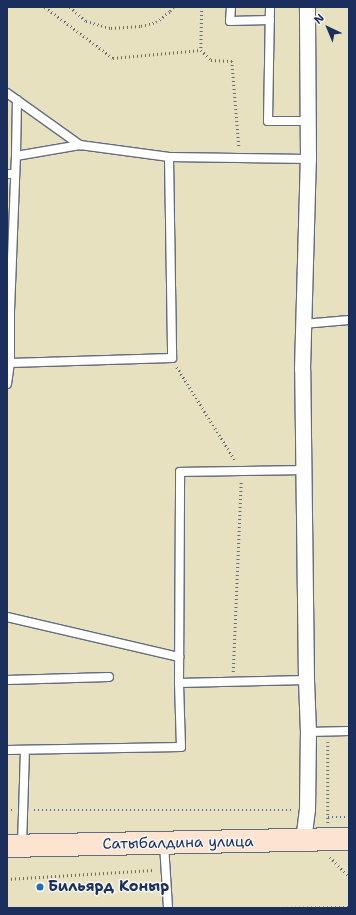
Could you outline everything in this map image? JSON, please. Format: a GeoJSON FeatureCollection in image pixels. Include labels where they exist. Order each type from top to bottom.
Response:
{"type":"FeatureCollection","features":[{"type":"Feature","properties":{"kind":"street"},"geometry":{"type":"LineString","coordinates":[[303,841],[307,810],[308,732],[306,680],[303,324],[308,159],[306,7]]}},
{"type":"Feature","properties":{"kind":"street","name":"Сатыбалдина улица"},"geometry":{"type":"LineString","coordinates":[[15,846],[349,839]]}},
{"type":"Feature","properties":{"kind":"lane"},"geometry":{"type":"LineString","coordinates":[[231,7],[230,21],[270,20]]}},
{"type":"Feature","properties":{"kind":"lane"},"geometry":{"type":"LineString","coordinates":[[270,7],[268,121],[307,121]]}},
{"type":"Feature","properties":{"kind":"lane"},"geometry":{"type":"LineString","coordinates":[[7,92],[80,145]]}},
{"type":"Feature","properties":{"kind":"lane"},"geometry":{"type":"LineString","coordinates":[[7,384],[10,363],[9,311],[11,174],[16,156],[17,100]]}},
{"type":"Feature","properties":{"kind":"lane"},"geometry":{"type":"LineString","coordinates":[[16,156],[80,145],[169,157],[308,159]]}},
{"type":"Feature","properties":{"kind":"lane"},"geometry":{"type":"LineString","coordinates":[[10,363],[172,358],[169,157]]}},
{"type":"Feature","properties":{"kind":"lane"},"geometry":{"type":"LineString","coordinates":[[303,324],[349,320]]}},
{"type":"Feature","properties":{"kind":"lane"},"geometry":{"type":"LineString","coordinates":[[7,750],[181,747],[179,683],[180,472],[304,470]]}},
{"type":"Feature","properties":{"kind":"lane"},"geometry":{"type":"LineString","coordinates":[[7,617],[179,657]]}},
{"type":"Feature","properties":{"kind":"lane"},"geometry":{"type":"LineString","coordinates":[[7,680],[109,677]]}},
{"type":"Feature","properties":{"kind":"lane"},"geometry":{"type":"LineString","coordinates":[[179,683],[306,680]]}},
{"type":"Feature","properties":{"kind":"lane"},"geometry":{"type":"LineString","coordinates":[[308,732],[349,731]]}},
{"type":"Feature","properties":{"kind":"lane"},"geometry":{"type":"LineString","coordinates":[[15,846],[24,810],[25,750]]}},
{"type":"Feature","properties":{"kind":"lane"},"geometry":{"type":"LineString","coordinates":[[164,844],[168,908]]}},
{"type":"Feature","properties":{"kind":"path"},"geometry":{"type":"LineString","coordinates":[[45,7],[113,58],[201,50]]}},
{"type":"Feature","properties":{"kind":"path"},"geometry":{"type":"LineString","coordinates":[[70,7],[86,21],[111,28],[141,26],[156,22],[170,12],[173,7]]}},
{"type":"Feature","properties":{"kind":"path"},"geometry":{"type":"LineString","coordinates":[[202,7],[201,50],[210,60],[232,61],[240,158]]}},
{"type":"Feature","properties":{"kind":"path"},"geometry":{"type":"LineString","coordinates":[[172,358],[242,472],[232,682]]}},
{"type":"Feature","properties":{"kind":"path"},"geometry":{"type":"LineString","coordinates":[[328,731],[329,856],[349,877]]}},
{"type":"Feature","properties":{"kind":"path"},"geometry":{"type":"LineString","coordinates":[[7,810],[307,810]]}},
{"type":"Feature","properties":{"kind":"path"},"geometry":{"type":"LineString","coordinates":[[328,817],[349,817]]}},
{"type":"Feature","properties":{"kind":"path"},"geometry":{"type":"LineString","coordinates":[[7,879],[166,869]]}},
{"type":"Feature","properties":{"kind":"path"},"geometry":{"type":"LineString","coordinates":[[279,908],[349,907]]}},
{"type":"Feature","properties":{"kind":"place","name":"Бильярд Коныр"},"geometry":{"type":"Point","coordinates":[40,887]}}]}
